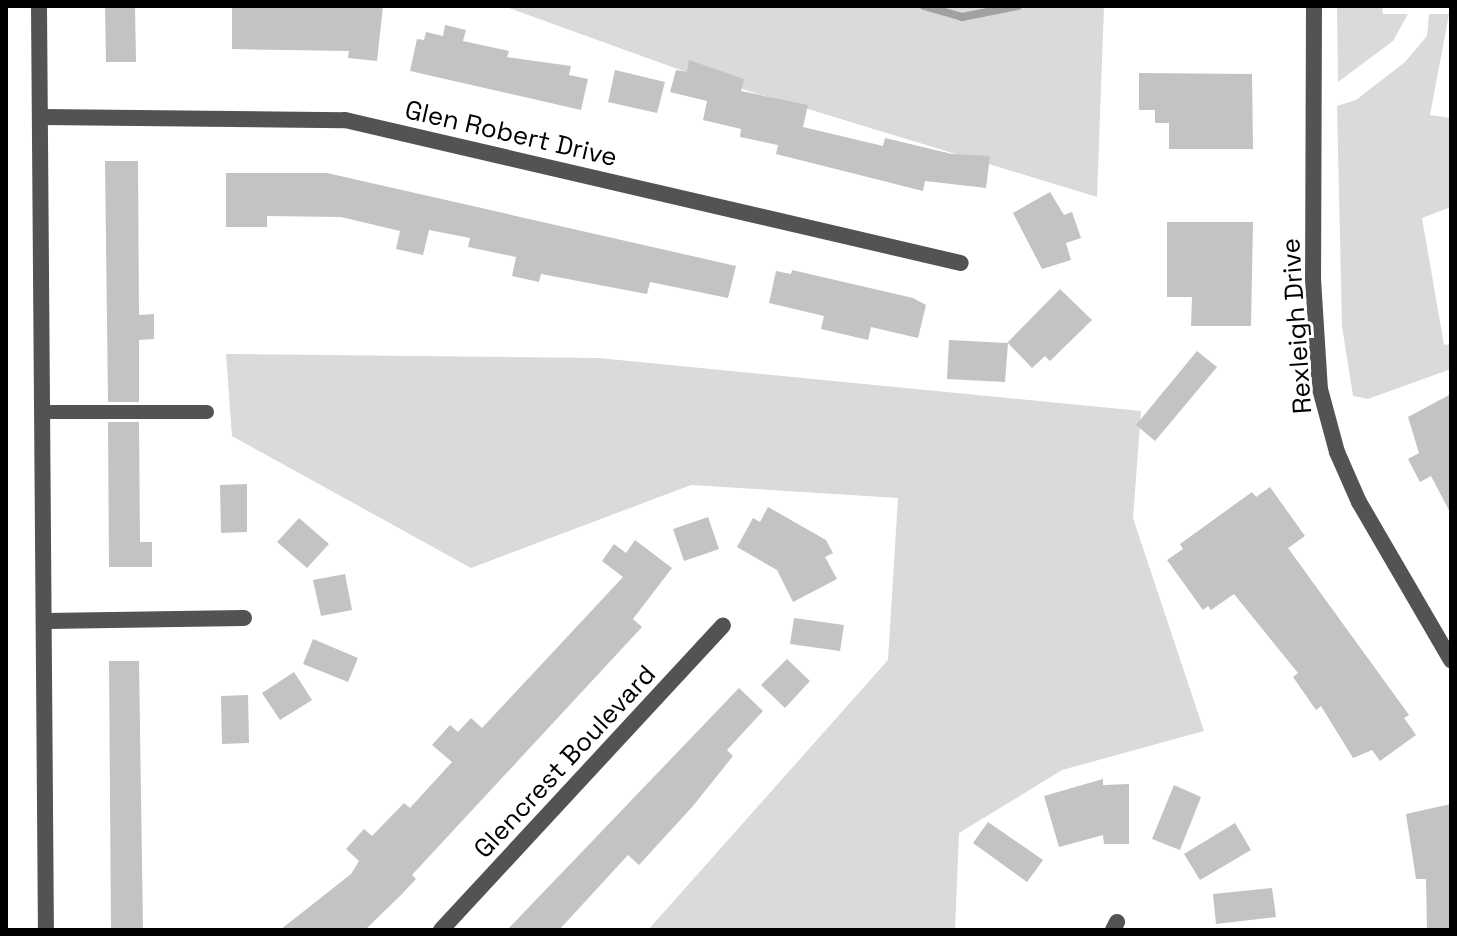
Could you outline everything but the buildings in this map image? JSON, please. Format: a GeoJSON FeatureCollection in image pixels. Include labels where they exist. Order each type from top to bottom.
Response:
{"type":"FeatureCollection","features":[{"type":"Feature","properties":{"kind":"street"},"geometry":{"type":"LineString","coordinates":[[39,6],[46,930]]}},
{"type":"Feature","properties":{"kind":"street","name":"Rexleigh Drive"},"geometry":{"type":"LineString","coordinates":[[1314,6],[1313,279],[1320,389],[1337,452],[1359,502],[1451,660]]}},
{"type":"Feature","properties":{"kind":"street","name":"Glen Robert Drive"},"geometry":{"type":"LineString","coordinates":[[42,117],[345,120],[961,263]]}},
{"type":"Feature","properties":{"kind":"street"},"geometry":{"type":"LineString","coordinates":[[46,621],[244,618]]}},
{"type":"Feature","properties":{"kind":"street","name":"Glencrest Boulevard"},"geometry":{"type":"LineString","coordinates":[[441,930],[723,626]]}},
{"type":"Feature","properties":{"kind":"lane"},"geometry":{"type":"LineString","coordinates":[[42,412],[207,412]]}},
{"type":"Feature","properties":{"kind":"shaded area"},"geometry":{"type":"Polygon","coordinates":[[[503,6],[1104,6],[1097,197],[686,72],[503,6]]]}},
{"type":"Feature","properties":{"kind":"shaded area"},"geometry":{"type":"Polygon","coordinates":[[[1337,6],[1382,6],[1383,14],[1408,14],[1393,41],[1338,82],[1337,6]]]}},
{"type":"Feature","properties":{"kind":"shaded area"},"geometry":{"type":"Polygon","coordinates":[[[1429,14],[1449,14],[1430,115],[1451,118],[1451,207],[1422,218],[1444,345],[1451,344],[1451,369],[1368,399],[1353,396],[1342,326],[1337,106],[1356,100],[1405,62],[1427,36],[1429,14]]]}},
{"type":"Feature","properties":{"kind":"shaded area"},"geometry":{"type":"Polygon","coordinates":[[[226,354],[599,358],[1141,411],[1133,518],[1204,731],[1062,770],[959,833],[955,930],[648,930],[888,660],[898,498],[691,485],[471,568],[232,436],[226,354]]]}},
{"type":"Feature","properties":{"kind":"waterway"},"geometry":{"type":"LineString","coordinates":[[924,6],[962,17],[1018,6]]}}]}
